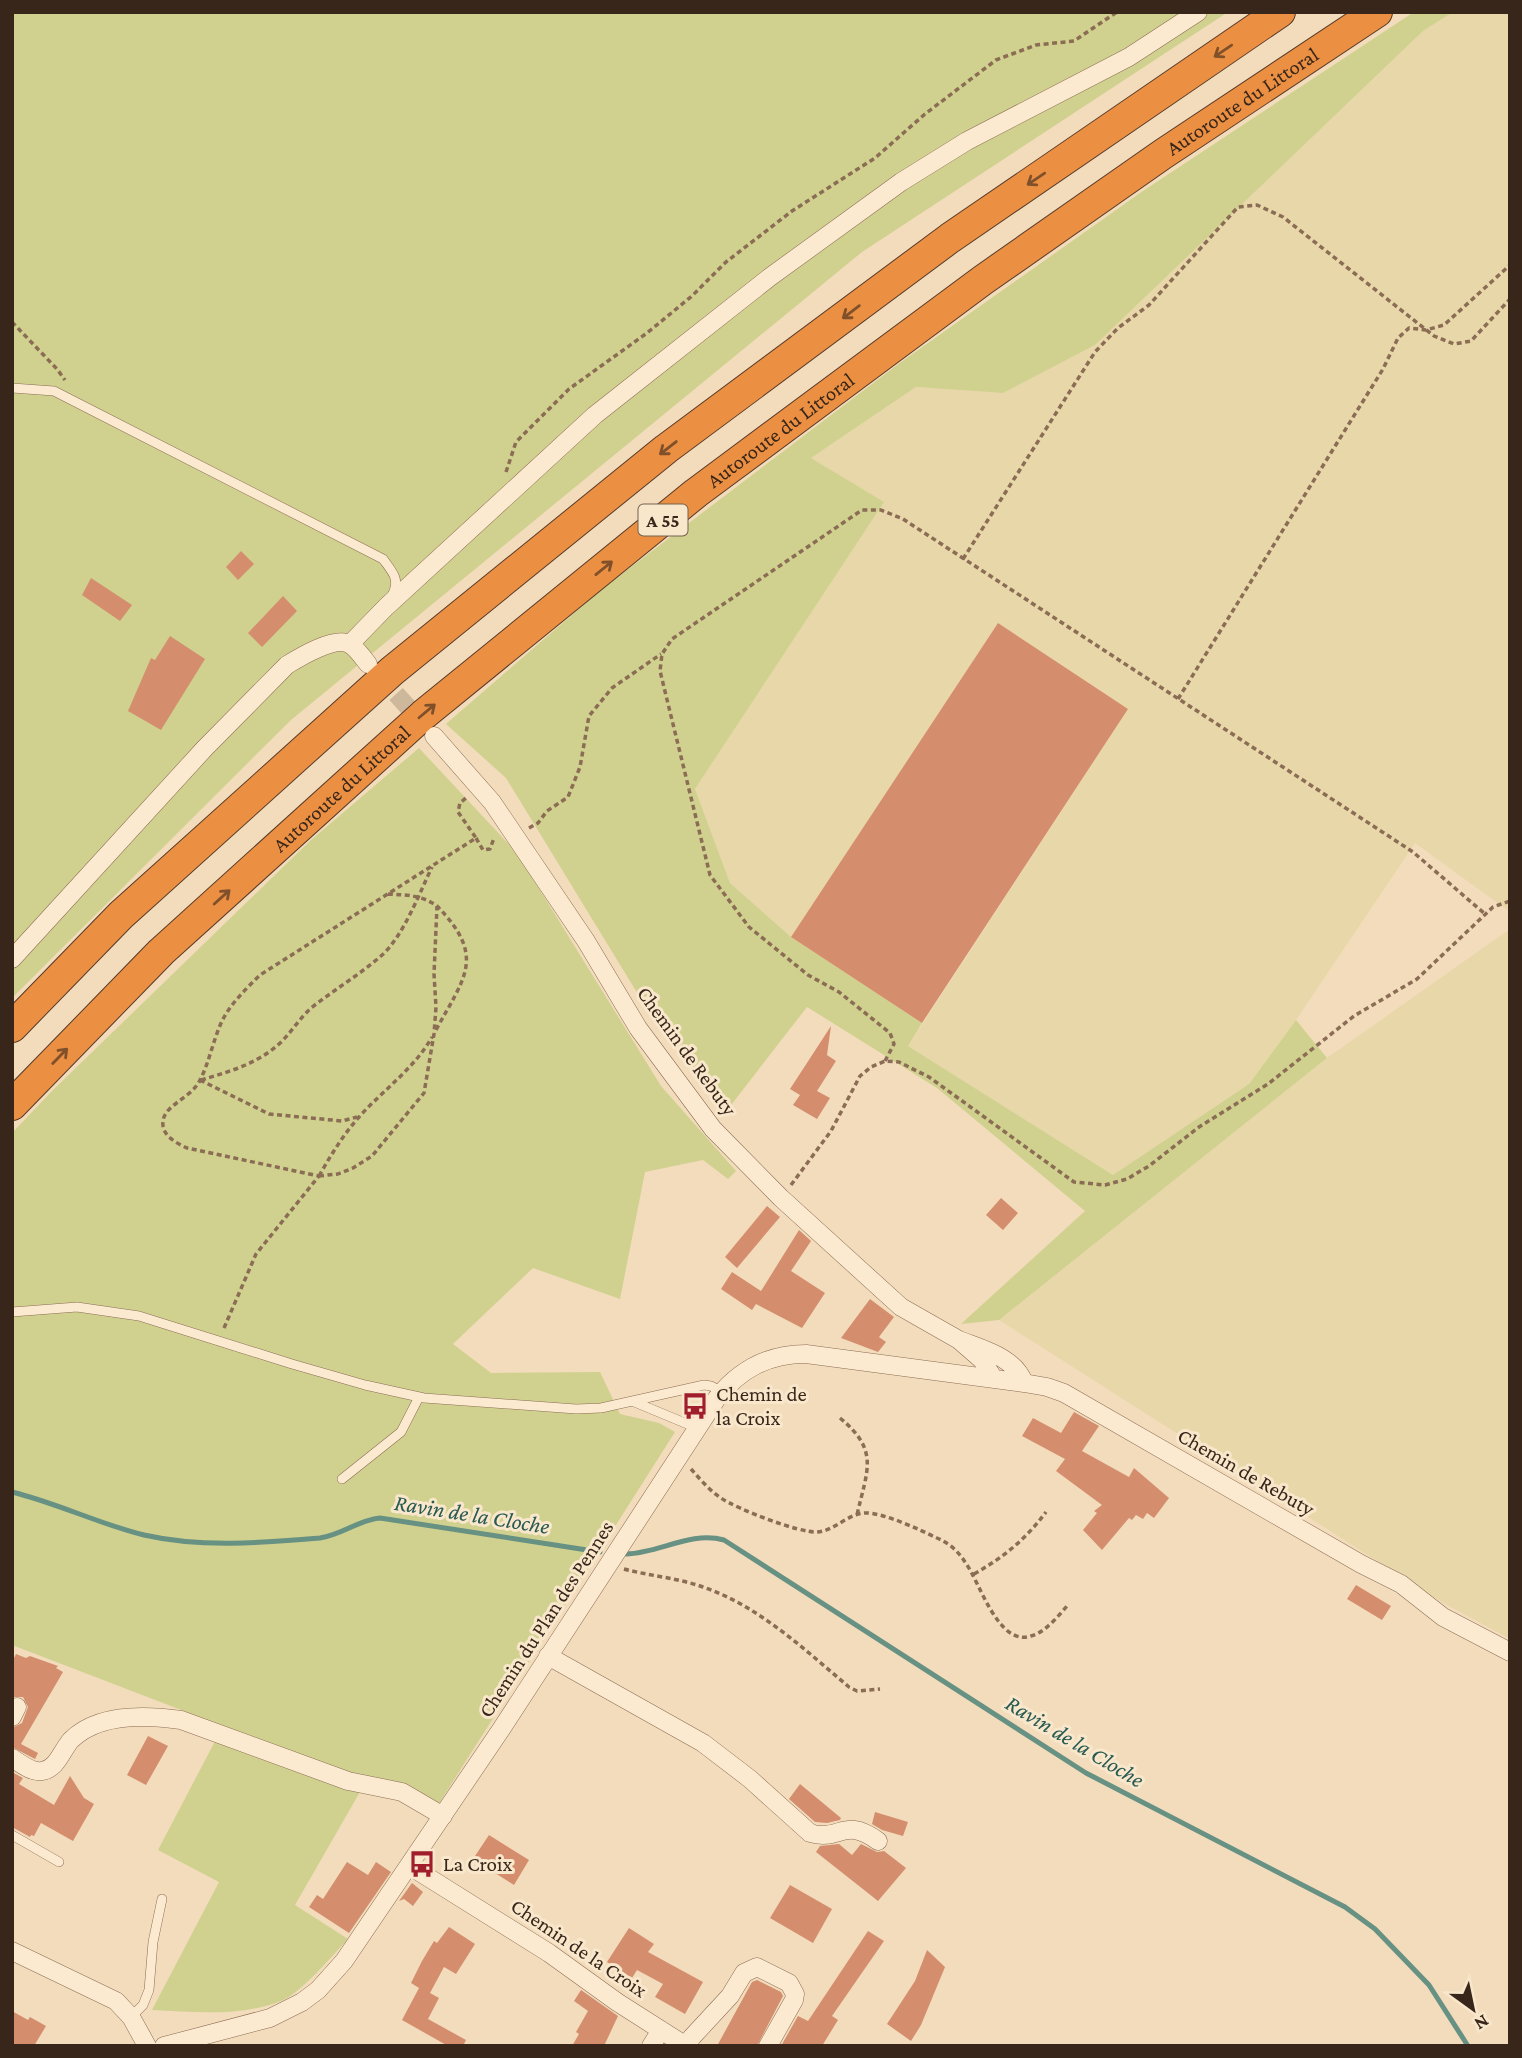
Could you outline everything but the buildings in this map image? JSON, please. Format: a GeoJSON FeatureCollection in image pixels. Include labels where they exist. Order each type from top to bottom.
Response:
{"type":"FeatureCollection","features":[{"type":"Feature","properties":{"kind":"highway","name":"A 55"},"geometry":{"type":"LineString","coordinates":[[12,1027],[121,915],[382,680],[666,449],[950,238],[1280,12]]}},
{"type":"Feature","properties":{"kind":"highway","name":"Autoroute du Littoral"},"geometry":{"type":"LineString","coordinates":[[12,1105],[160,952],[423,715],[696,493],[983,279],[1163,154],[1377,12]]}},
{"type":"Feature","properties":{"kind":"street"},"geometry":{"type":"LineString","coordinates":[[350,644],[386,607],[595,415],[780,270],[901,182],[967,141],[1129,57],[1198,12]]}},
{"type":"Feature","properties":{"kind":"street"},"geometry":{"type":"LineString","coordinates":[[12,959],[205,748],[287,664],[340,641],[350,644],[368,664]]}},
{"type":"Feature","properties":{"kind":"street","name":"Chemin de Rebuty"},"geometry":{"type":"LineString","coordinates":[[434,736],[510,829],[586,941],[638,1028],[713,1129],[781,1198],[901,1307],[959,1340],[1000,1357],[1018,1371],[1024,1383],[1064,1393],[1361,1564],[1389,1577],[1443,1616],[1510,1652]]}},
{"type":"Feature","properties":{"kind":"street","name":"Chemin de Rebuty"},"geometry":{"type":"LineString","coordinates":[[959,1340],[982,1360],[994,1379]]}},
{"type":"Feature","properties":{"kind":"street","name":"Chemin du Plan des Pennes"},"geometry":{"type":"LineString","coordinates":[[164,2046],[216,2039],[288,2011],[318,1990],[344,1961],[410,1866],[697,1428],[722,1392],[749,1367],[781,1355],[793,1354],[1024,1383]]}},
{"type":"Feature","properties":{"kind":"street"},"geometry":{"type":"LineString","coordinates":[[548,1656],[703,1743],[750,1779],[810,1833],[820,1836],[854,1828],[878,1841]]}},
{"type":"Feature","properties":{"kind":"street"},"geometry":{"type":"LineString","coordinates":[[12,1758],[34,1771],[44,1771],[56,1762],[72,1739],[100,1724],[121,1719],[173,1719],[348,1782],[402,1792],[443,1816]]}},
{"type":"Feature","properties":{"kind":"street","name":"Chemin de la Croix"},"geometry":{"type":"LineString","coordinates":[[410,1866],[549,1953],[617,2002],[686,2046]]}},
{"type":"Feature","properties":{"kind":"street"},"geometry":{"type":"LineString","coordinates":[[12,1951],[116,2001],[131,2017],[147,2046]]}},
{"type":"Feature","properties":{"kind":"street"},"geometry":{"type":"LineString","coordinates":[[686,2046],[730,1996],[744,1972],[757,1967],[789,1983],[795,1994],[768,2046]]}},
{"type":"Feature","properties":{"kind":"street"},"geometry":{"type":"LineString","coordinates":[[651,2046],[661,2030]]}},
{"type":"Feature","properties":{"kind":"lane"},"geometry":{"type":"LineString","coordinates":[[12,388],[54,391],[383,559],[396,578],[397,586],[386,607]]}},
{"type":"Feature","properties":{"kind":"lane"},"geometry":{"type":"LineString","coordinates":[[12,1312],[77,1307],[139,1316],[366,1385],[419,1397],[576,1409],[601,1408],[704,1385],[711,1385],[722,1392]]}},
{"type":"Feature","properties":{"kind":"lane"},"geometry":{"type":"LineString","coordinates":[[342,1479],[401,1432],[419,1397]]}},
{"type":"Feature","properties":{"kind":"lane"},"geometry":{"type":"LineString","coordinates":[[632,1401],[697,1428]]}},
{"type":"Feature","properties":{"kind":"lane"},"geometry":{"type":"LineString","coordinates":[[12,1835],[59,1862]]}},
{"type":"Feature","properties":{"kind":"lane"},"geometry":{"type":"LineString","coordinates":[[131,2017],[147,1998],[153,1942],[162,1899]]}},
{"type":"Feature","properties":{"kind":"path"},"geometry":{"type":"LineString","coordinates":[[504,477],[516,442],[569,389],[647,333],[692,296],[726,262],[792,211],[875,158],[925,114],[996,60],[1036,45],[1074,41],[1117,12]]}},
{"type":"Feature","properties":{"kind":"path"},"geometry":{"type":"LineString","coordinates":[[963,559],[1095,352],[1118,328],[1149,305],[1238,207],[1257,205],[1283,217],[1434,336],[1454,344],[1471,341],[1510,299]]}},
{"type":"Feature","properties":{"kind":"path"},"geometry":{"type":"LineString","coordinates":[[1178,699],[1383,369],[1398,338],[1409,328],[1426,330],[1444,325],[1510,265]]}},
{"type":"Feature","properties":{"kind":"path"},"geometry":{"type":"LineString","coordinates":[[12,323],[57,369],[82,405]]}},
{"type":"Feature","properties":{"kind":"path"},"geometry":{"type":"LineString","coordinates":[[478,787],[458,807],[458,812],[483,850],[490,849],[496,834],[538,823],[547,811],[568,797],[580,767],[589,716],[612,688],[662,654],[672,639],[862,510],[881,510],[903,519],[1413,852],[1485,914]]}},
{"type":"Feature","properties":{"kind":"path"},"geometry":{"type":"LineString","coordinates":[[662,654],[660,671],[710,875],[749,927],[808,975],[839,992],[890,1033],[894,1044],[885,1061]]}},
{"type":"Feature","properties":{"kind":"path"},"geometry":{"type":"LineString","coordinates":[[437,906],[434,1034],[424,1093],[372,1156],[354,1168],[338,1174],[319,1176],[187,1148],[176,1142],[163,1127],[167,1111],[190,1095],[200,1080],[222,1022],[231,1006],[260,975],[476,838]]}},
{"type":"Feature","properties":{"kind":"path"},"geometry":{"type":"LineString","coordinates":[[200,1080],[241,1067],[279,1044],[307,1012],[383,955],[418,897],[432,866]]}},
{"type":"Feature","properties":{"kind":"path"},"geometry":{"type":"LineString","coordinates":[[218,1341],[256,1254],[319,1176],[337,1145],[359,1117],[423,1054],[463,982],[467,961],[462,940],[453,923],[437,906],[418,897],[387,894]]}},
{"type":"Feature","properties":{"kind":"path"},"geometry":{"type":"LineString","coordinates":[[781,1198],[831,1131],[860,1076],[885,1061],[899,1062],[929,1077],[1020,1140],[1074,1182],[1105,1185],[1127,1179],[1149,1166],[1199,1127],[1268,1084],[1354,1016],[1417,979],[1485,914],[1493,907],[1508,901],[1510,896]]}},
{"type":"Feature","properties":{"kind":"path"},"geometry":{"type":"LineString","coordinates":[[200,1080],[269,1114],[342,1121],[359,1117]]}},
{"type":"Feature","properties":{"kind":"path"},"geometry":{"type":"LineString","coordinates":[[840,1418],[857,1431],[867,1450],[867,1467],[857,1515]]}},
{"type":"Feature","properties":{"kind":"path"},"geometry":{"type":"LineString","coordinates":[[677,1459],[723,1500],[801,1531],[825,1531],[857,1515],[868,1513],[939,1539],[953,1547],[974,1574],[996,1619],[1015,1636],[1033,1636],[1068,1605]]}},
{"type":"Feature","properties":{"kind":"path"},"geometry":{"type":"LineString","coordinates":[[974,1574],[1002,1559],[1015,1548],[1030,1534],[1045,1512]]}},
{"type":"Feature","properties":{"kind":"path"},"geometry":{"type":"LineString","coordinates":[[610,1562],[628,1570],[703,1587],[736,1602],[794,1642],[849,1687],[857,1691],[880,1689]]}},
{"type":"Feature","properties":{"kind":"shaded area"},"geometry":{"type":"Polygon","coordinates":[[[1453,12],[1510,12],[1510,912],[1415,843],[1296,1020],[1249,1084],[1113,1175],[908,1046],[1128,709],[998,623],[791,937],[730,883],[695,789],[883,502],[811,458],[916,387],[1003,393],[1095,345],[1423,31],[1453,12]]]}},
{"type":"Feature","properties":{"kind":"shaded area"},"geometry":{"type":"Polygon","coordinates":[[[1510,929],[1510,1639],[1440,1601],[999,1320],[1327,1058],[1510,929]]]}},
{"type":"Feature","properties":{"kind":"green space"},"geometry":{"type":"Polygon","coordinates":[[[12,12],[1228,12],[862,252],[291,720],[12,998],[12,12]]]}},
{"type":"Feature","properties":{"kind":"green space"},"geometry":{"type":"Polygon","coordinates":[[[1414,12],[1453,12],[1423,31],[1095,345],[1003,393],[916,387],[811,458],[884,502],[695,789],[730,883],[791,937],[922,1023],[908,1046],[1113,1175],[1249,1084],[1296,1020],[1327,1058],[999,1320],[961,1324],[1085,1211],[937,1088],[807,1007],[728,1109],[658,1027],[506,778],[446,724],[602,589],[897,365],[1140,193],[1414,12]]]}},
{"type":"Feature","properties":{"kind":"green space"},"geometry":{"type":"Polygon","coordinates":[[[419,748],[517,853],[661,1086],[736,1171],[728,1179],[703,1160],[645,1172],[620,1299],[533,1268],[453,1344],[491,1373],[600,1372],[620,1414],[659,1423],[675,1432],[438,1805],[368,1778],[295,1905],[348,1939],[307,1983],[281,2001],[233,2011],[152,2010],[219,1882],[158,1850],[223,1726],[12,1645],[12,1133],[311,840],[419,748]]]}},
{"type":"Feature","properties":{"kind":"waterway","name":"Ravin de la Cloche"},"geometry":{"type":"LineString","coordinates":[[12,1492],[144,1535],[187,1542],[254,1543],[320,1538],[380,1518],[600,1552]]}},
{"type":"Feature","properties":{"kind":"waterway","name":"Ravin de la Cloche"},"geometry":{"type":"LineString","coordinates":[[626,1554],[699,1538],[724,1540],[1086,1773],[1345,1907],[1375,1929],[1429,1985],[1468,2046]]}},
{"type":"Feature","properties":{"kind":"tunnel"},"geometry":{"type":"LineString","coordinates":[[378,674],[425,726]]}},
{"type":"Feature","properties":{"kind":"place","name":"Chemin de la Croix"},"geometry":{"type":"Point","coordinates":[695,1406]}},
{"type":"Feature","properties":{"kind":"place","name":"La Croix"},"geometry":{"type":"Point","coordinates":[422,1864]}}]}
